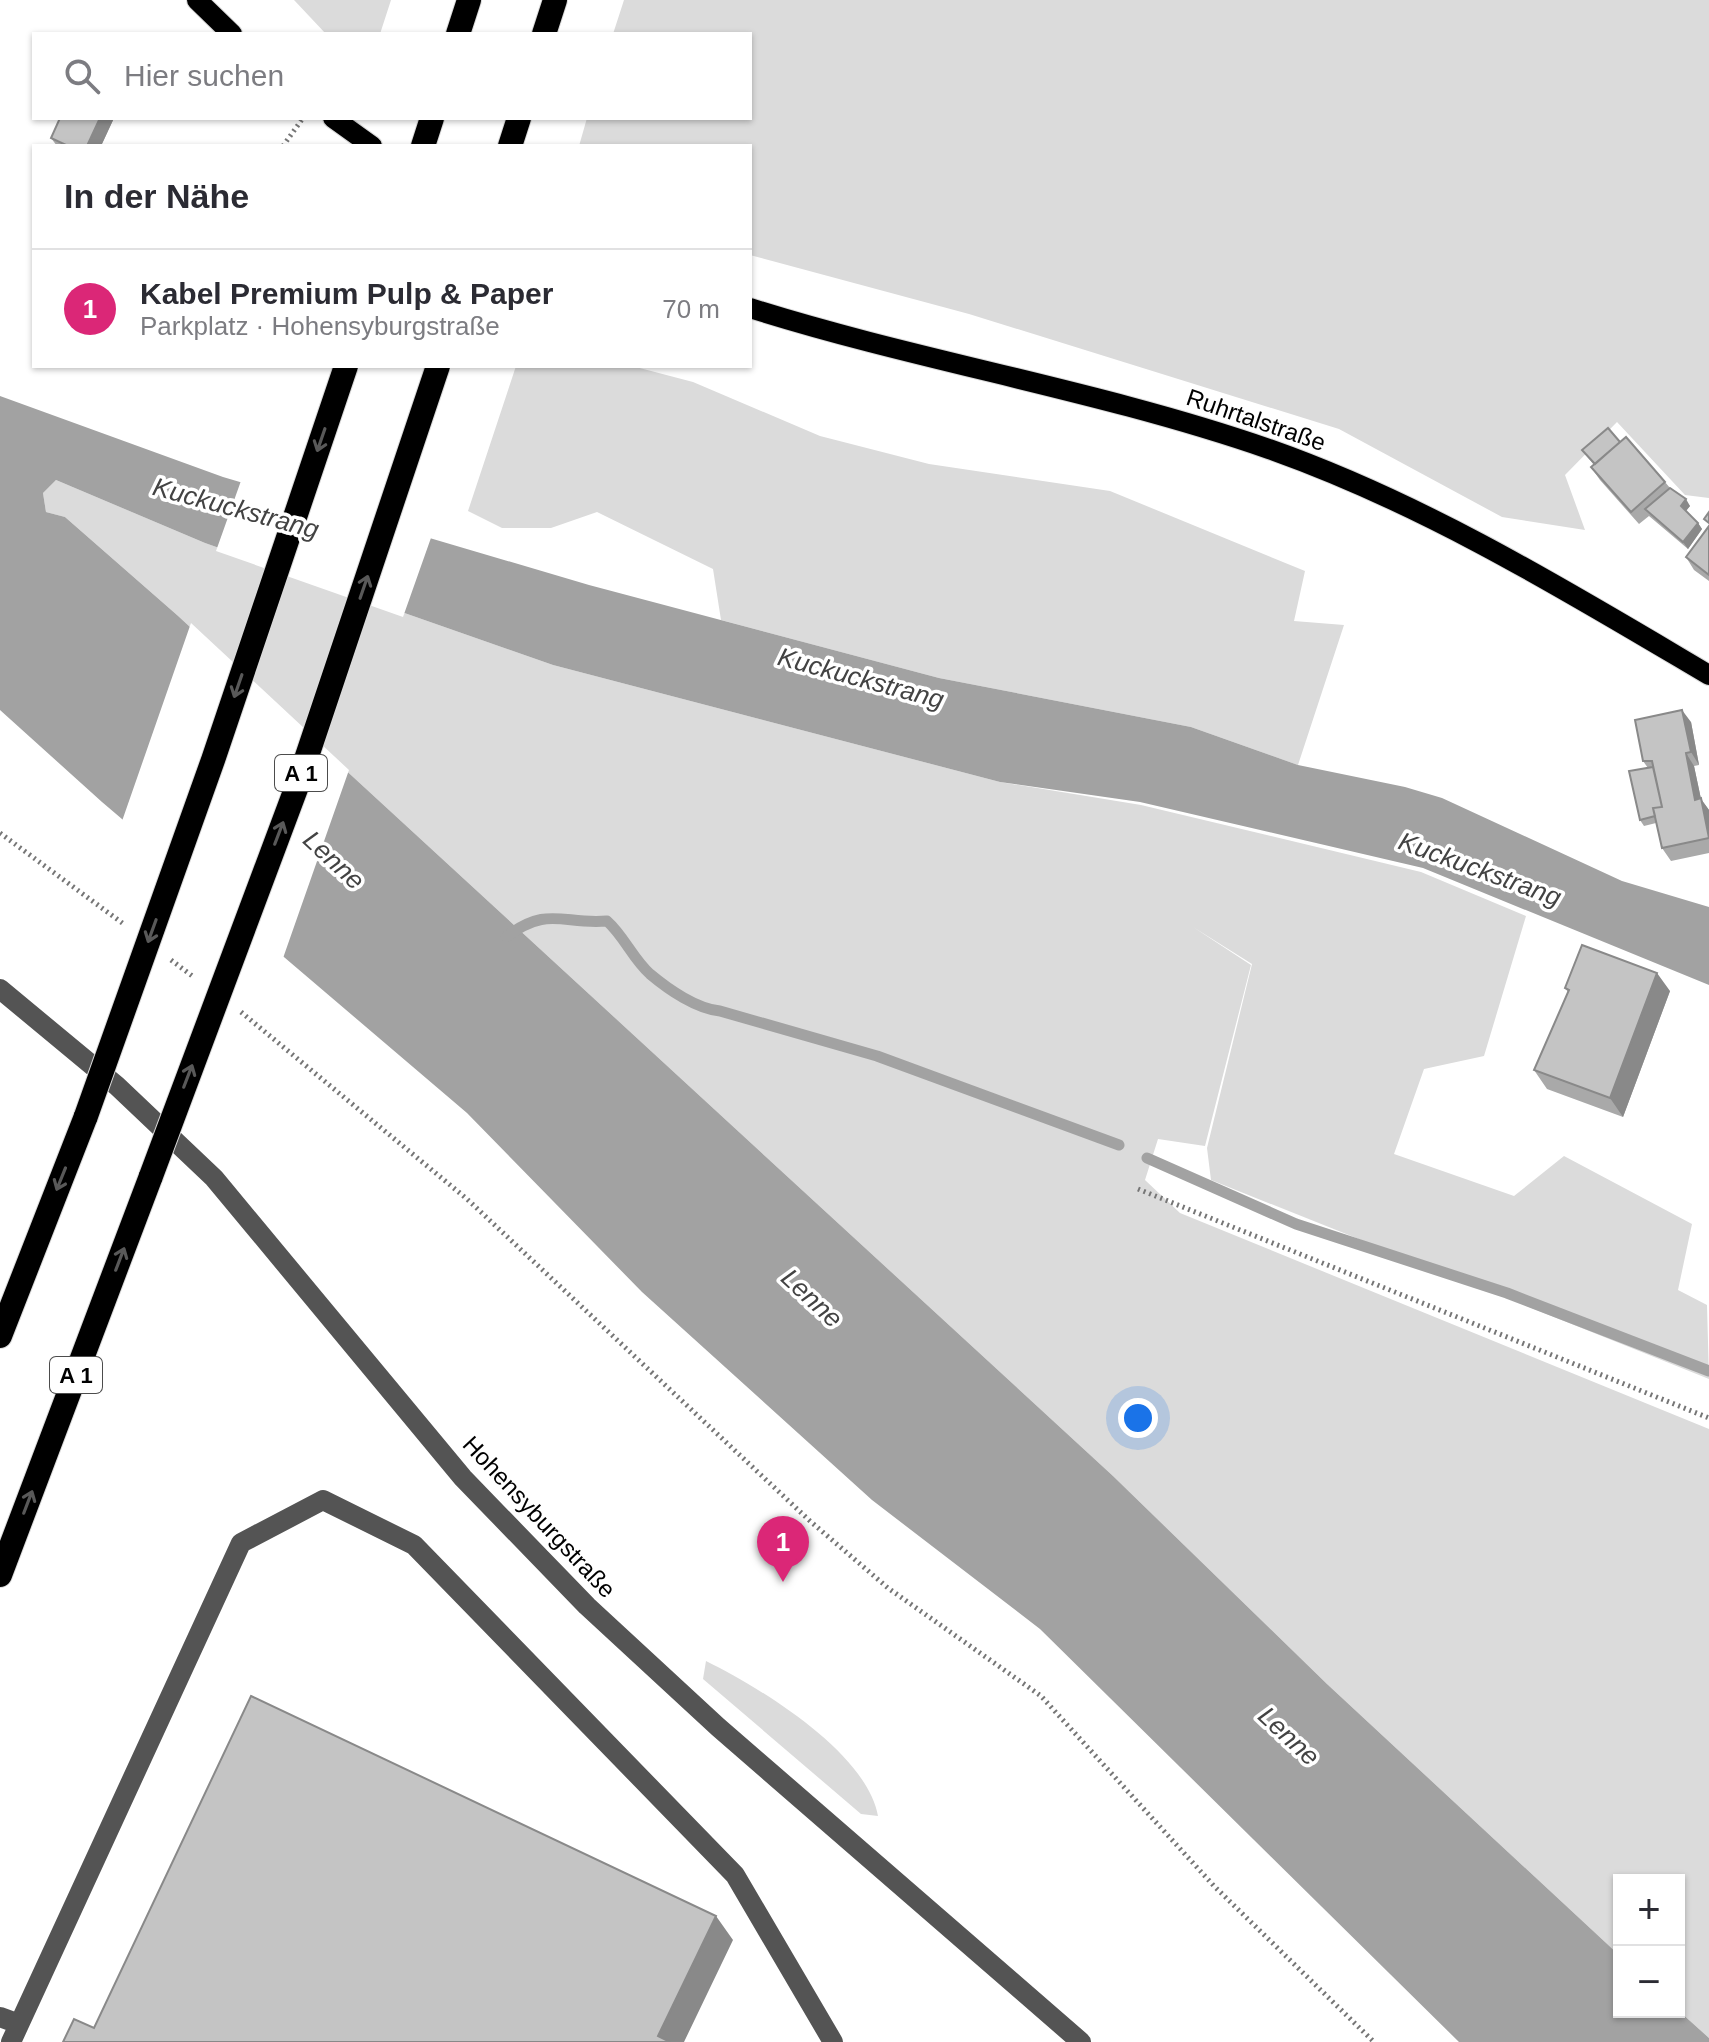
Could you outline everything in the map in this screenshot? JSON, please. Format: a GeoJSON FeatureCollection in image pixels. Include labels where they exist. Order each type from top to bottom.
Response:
{"type":"FeatureCollection","features":[{"type":"Feature","properties":{"kind":"highway"},"geometry":{"type":"LineString","coordinates":[[459,32],[469,0]]}},
{"type":"Feature","properties":{"kind":"highway"},"geometry":{"type":"LineString","coordinates":[[545,32],[555,0]]}},
{"type":"Feature","properties":{"kind":"highway"},"geometry":{"type":"LineString","coordinates":[[424,144],[431,120]]}},
{"type":"Feature","properties":{"kind":"highway"},"geometry":{"type":"LineString","coordinates":[[511,144],[518,120]]}},
{"type":"Feature","properties":{"kind":"highway"},"geometry":{"type":"LineString","coordinates":[[0,1336],[86,1116],[213,760],[345,368]]}},
{"type":"Feature","properties":{"kind":"highway","name":"A 1"},"geometry":{"type":"LineString","coordinates":[[0,1575],[297,786],[437,368]]}},
{"type":"Feature","properties":{"kind":"main road"},"geometry":{"type":"LineString","coordinates":[[197,0],[230,32]]}},
{"type":"Feature","properties":{"kind":"main road"},"geometry":{"type":"LineString","coordinates":[[336,120],[369,144]]}},
{"type":"Feature","properties":{"kind":"main road","name":"Ruhrtalstraße"},"geometry":{"type":"LineString","coordinates":[[752,309],[953,363],[1087,394],[1269,449],[1379,493],[1486,546],[1709,675]]}},
{"type":"Feature","properties":{"kind":"street","name":"Hohensyburgstraße"},"geometry":{"type":"LineString","coordinates":[[0,989],[117,1086],[214,1178],[463,1478],[587,1606],[718,1727],[1081,2042]]}},
{"type":"Feature","properties":{"kind":"street"},"geometry":{"type":"LineString","coordinates":[[10,2028],[241,1543],[323,1500],[414,1545],[735,1875],[833,2042]]}},
{"type":"Feature","properties":{"kind":"path"},"geometry":{"type":"LineString","coordinates":[[284,144],[302,120]]}},
{"type":"Feature","properties":{"kind":"path"},"geometry":{"type":"LineString","coordinates":[[0,833],[134,932]]}},
{"type":"Feature","properties":{"kind":"path"},"geometry":{"type":"LineString","coordinates":[[160,951],[197,979]]}},
{"type":"Feature","properties":{"kind":"path"},"geometry":{"type":"LineString","coordinates":[[235,1007],[467,1199],[810,1521],[888,1588],[1041,1696],[1214,1886],[1374,2042]]}},
{"type":"Feature","properties":{"kind":"path"},"geometry":{"type":"LineString","coordinates":[[1138,1189],[1709,1418]]}},
{"type":"Feature","properties":{"kind":"shaded area"},"geometry":{"type":"Polygon","coordinates":[[[294,0],[391,0],[381,32],[324,32],[294,0]]]}},
{"type":"Feature","properties":{"kind":"shaded area"},"geometry":{"type":"Polygon","coordinates":[[[624,0],[1709,0],[1709,498],[1685,495],[1617,422],[1565,475],[1585,530],[1502,517],[1339,429],[969,314],[752,256],[752,144],[580,144],[586,120],[752,120],[752,32],[614,32],[624,0]]]}},
{"type":"Feature","properties":{"kind":"shaded area"},"geometry":{"type":"Polygon","coordinates":[[[515,368],[640,368],[693,382],[820,436],[929,464],[1110,491],[1305,571],[1294,621],[1344,625],[1298,765],[1191,727],[939,678],[721,620],[713,569],[597,512],[551,528],[502,528],[468,511],[515,368]]]}},
{"type":"Feature","properties":{"kind":"shaded area"},"geometry":{"type":"Polygon","coordinates":[[[56,480],[205,543],[553,665],[1000,782],[1141,805],[1421,872],[1526,916],[1484,1056],[1424,1069],[1394,1154],[1514,1196],[1564,1156],[1692,1224],[1678,1290],[1707,1305],[1709,1379],[1211,1180],[1207,1148],[1252,964],[1193,927],[1251,965],[1205,1146],[1158,1139],[1145,1180],[1180,1213],[1709,1429],[1709,2038],[1685,2016],[1685,1874],[1613,1874],[1613,1949],[1327,1684],[1113,1476],[177,615],[65,517],[46,512],[43,493],[56,480]]]}},
{"type":"Feature","properties":{"kind":"shaded area"},"geometry":{"type":"Polygon","coordinates":[[[706,1661],[782,1705],[833,1746],[870,1792],[878,1816],[861,1814],[703,1679],[706,1661]]]}},
{"type":"Feature","properties":{"kind":"water"},"geometry":{"type":"Polygon","coordinates":[[[0,396],[223,477],[589,585],[939,678],[1191,727],[1298,765],[1405,787],[1442,798],[1622,881],[1709,907],[1709,985],[1423,868],[1140,802],[1000,782],[553,665],[205,543],[56,480],[43,493],[46,512],[65,517],[177,615],[1113,1476],[1327,1684],[1613,1949],[1613,2018],[1685,2016],[1709,2038],[1709,2042],[1459,2042],[1040,1629],[872,1500],[642,1292],[467,1113],[102,802],[0,710],[0,396]]]}},
{"type":"Feature","properties":{"kind":"pier"},"geometry":{"type":"Polygon","coordinates":[[[242,478],[432,535],[403,617],[216,551],[242,478]]]}},
{"type":"Feature","properties":{"kind":"pier"},"geometry":{"type":"Polygon","coordinates":[[[191,623],[349,770],[282,961],[121,824],[191,623]]]}},
{"type":"Feature","properties":{"kind":"building"},"geometry":{"type":"Polygon","coordinates":[[[59,120],[99,120],[88,144],[64,144],[51,138],[59,120]]]}},
{"type":"Feature","properties":{"kind":"building"},"geometry":{"type":"Polygon","coordinates":[[[1608,428],[1620,442],[1595,464],[1582,450],[1608,428]]]}},
{"type":"Feature","properties":{"kind":"building"},"geometry":{"type":"Polygon","coordinates":[[[1626,437],[1665,482],[1631,512],[1591,467],[1626,437]]]}},
{"type":"Feature","properties":{"kind":"building"},"geometry":{"type":"Polygon","coordinates":[[[1670,488],[1686,499],[1681,506],[1698,523],[1683,542],[1645,509],[1670,488]]]}},
{"type":"Feature","properties":{"kind":"building"},"geometry":{"type":"Polygon","coordinates":[[[1709,526],[1709,575],[1686,557],[1709,526]]]}},
{"type":"Feature","properties":{"kind":"building"},"geometry":{"type":"Polygon","coordinates":[[[1682,710],[1691,752],[1686,753],[1695,800],[1701,798],[1709,838],[1662,848],[1653,808],[1662,807],[1652,761],[1643,761],[1635,720],[1682,710]]]}},
{"type":"Feature","properties":{"kind":"building"},"geometry":{"type":"Polygon","coordinates":[[[1653,767],[1662,807],[1653,808],[1655,816],[1640,820],[1629,771],[1653,767]]]}},
{"type":"Feature","properties":{"kind":"building"},"geometry":{"type":"Polygon","coordinates":[[[1582,945],[1657,973],[1610,1098],[1534,1070],[1569,990],[1565,988],[1582,945]]]}},
{"type":"Feature","properties":{"kind":"building"},"geometry":{"type":"Polygon","coordinates":[[[251,1696],[716,1916],[658,2036],[670,2042],[63,2042],[74,2019],[94,2028],[251,1696]]]}},
{"type":"Feature","properties":{"kind":"waterway"},"geometry":{"type":"LineString","coordinates":[[506,937],[521,927],[545,919],[607,921],[650,974],[693,1003],[877,1056],[1119,1145]]}},
{"type":"Feature","properties":{"kind":"waterway"},"geometry":{"type":"LineString","coordinates":[[1147,1158],[1296,1224],[1507,1293],[1709,1371]]}},
{"type":"Feature","properties":{"kind":"place","name":"Kabel Premium Pulp & Paper"},"geometry":{"type":"Point","coordinates":[783,1582]}},
{"type":"Feature","properties":{"kind":"water label","name":"Kuckuckstrang"},"geometry":{"type":"Point","coordinates":[236,508]}},
{"type":"Feature","properties":{"kind":"water label","name":"Kuckuckstrang"},"geometry":{"type":"Point","coordinates":[861,678]}},
{"type":"Feature","properties":{"kind":"water label","name":"Lenne"},"geometry":{"type":"Point","coordinates":[334,860]}},
{"type":"Feature","properties":{"kind":"water label","name":"Kuckuckstrang"},"geometry":{"type":"Point","coordinates":[1480,869]}},
{"type":"Feature","properties":{"kind":"water label","name":"Lenne"},"geometry":{"type":"Point","coordinates":[812,1298]}},
{"type":"Feature","properties":{"kind":"water label","name":"Lenne"},"geometry":{"type":"Point","coordinates":[1289,1736]}}]}
